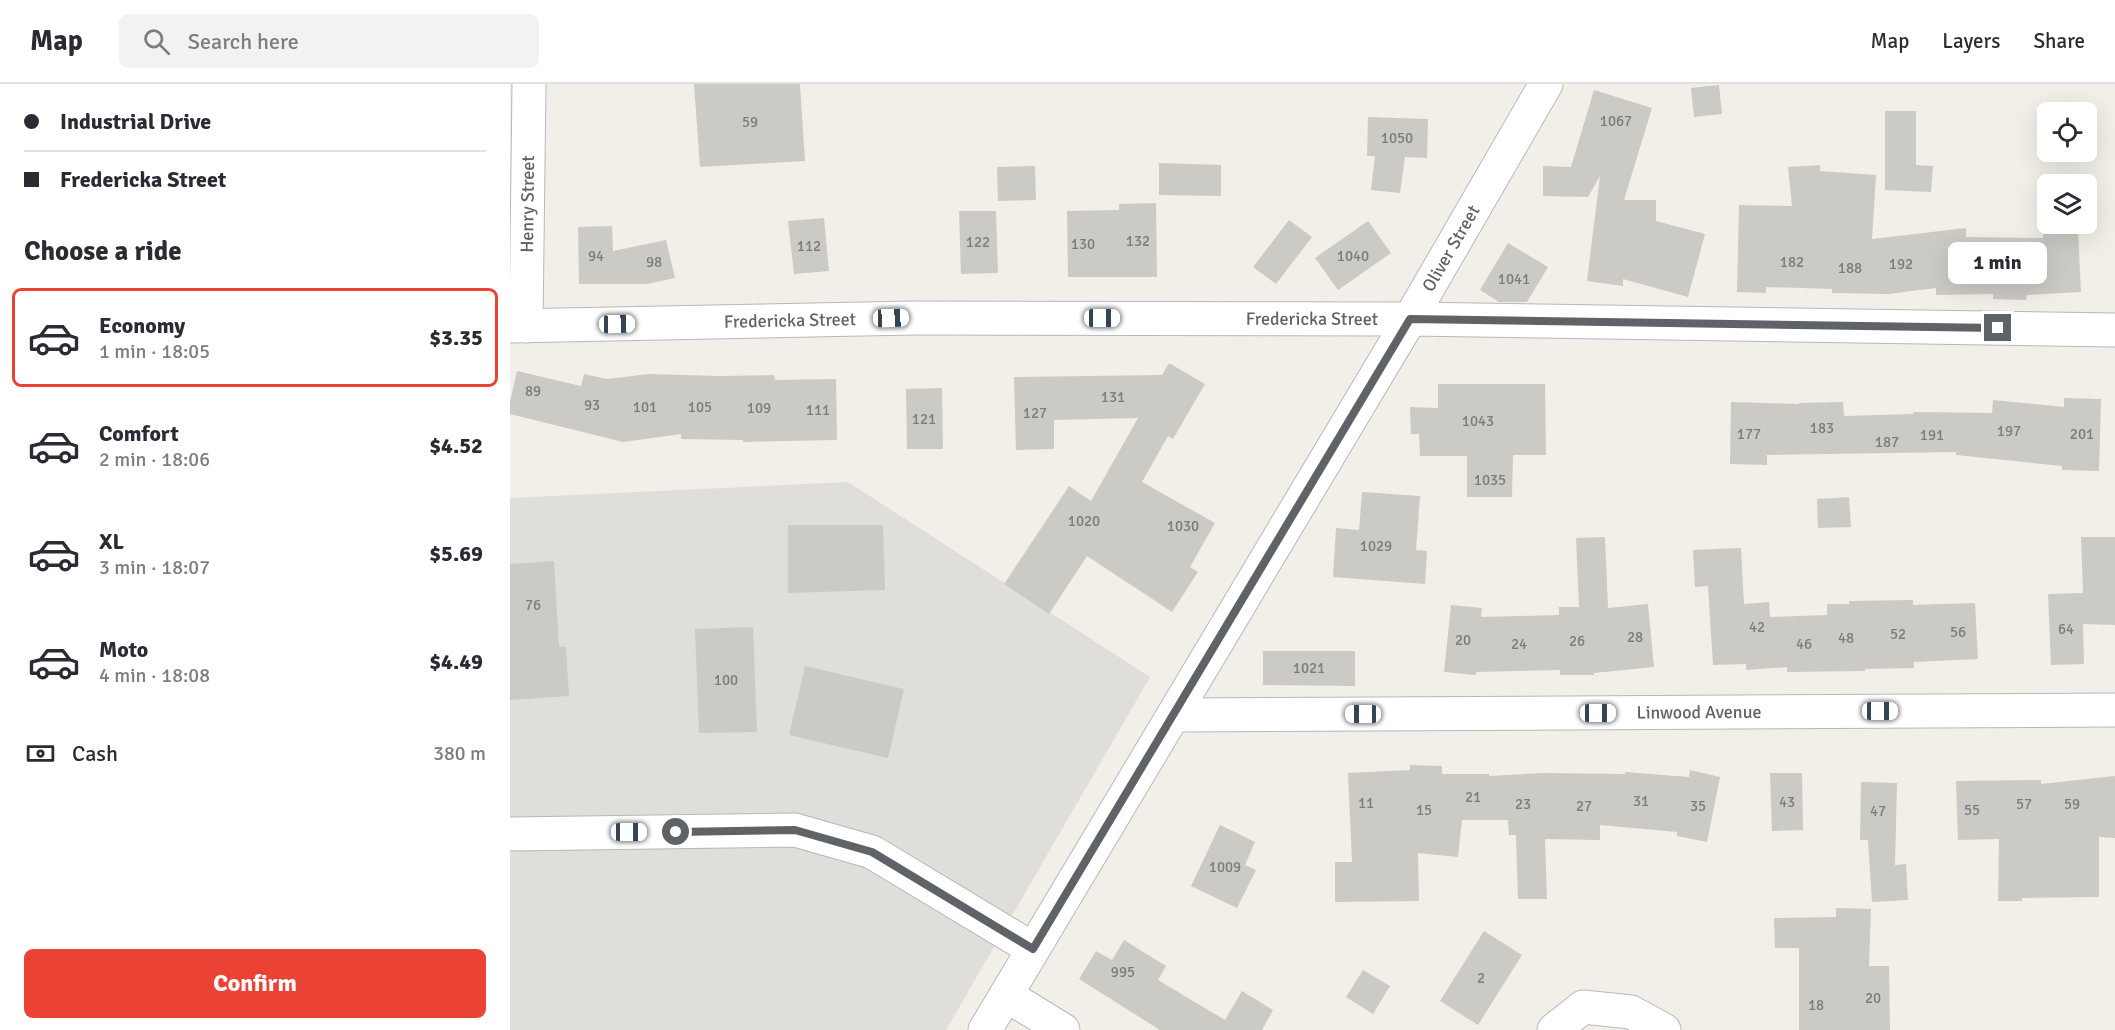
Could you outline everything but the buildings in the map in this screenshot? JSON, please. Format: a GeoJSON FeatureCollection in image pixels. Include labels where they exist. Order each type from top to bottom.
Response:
{"type":"FeatureCollection","features":[{"type":"Feature","properties":{"kind":"street","name":"Henry Street"},"geometry":{"type":"LineString","coordinates":[[518,326],[529,84]]}},
{"type":"Feature","properties":{"kind":"street","name":"Oliver Street"},"geometry":{"type":"LineString","coordinates":[[985,1030],[1410,319],[1546,84]]}},
{"type":"Feature","properties":{"kind":"street","name":"Fredericka Street"},"geometry":{"type":"LineString","coordinates":[[518,326],[913,318],[1410,319],[2115,330]]}},
{"type":"Feature","properties":{"kind":"street","name":"Linwood Avenue"},"geometry":{"type":"LineString","coordinates":[[1174,715],[2115,710]]}},
{"type":"Feature","properties":{"kind":"street"},"geometry":{"type":"LineString","coordinates":[[510,834],[795,830],[872,852],[1033,949]]}},
{"type":"Feature","properties":{"kind":"street"},"geometry":{"type":"LineString","coordinates":[[1006,995],[1063,1030]]}},
{"type":"Feature","properties":{"kind":"street"},"geometry":{"type":"LineString","coordinates":[[1554,1030],[1583,1007],[1631,1011],[1664,1030]]}},
{"type":"Feature","properties":{"kind":"shaded area"},"geometry":{"type":"Polygon","coordinates":[[[848,482],[1150,677],[946,1030],[510,1030],[510,498],[848,482]]]}},
{"type":"Feature","properties":{"kind":"route"},"geometry":{"type":"LineString","coordinates":[[676,832],[795,830],[872,852],[1033,949],[1410,319],[1998,328]]}}]}
